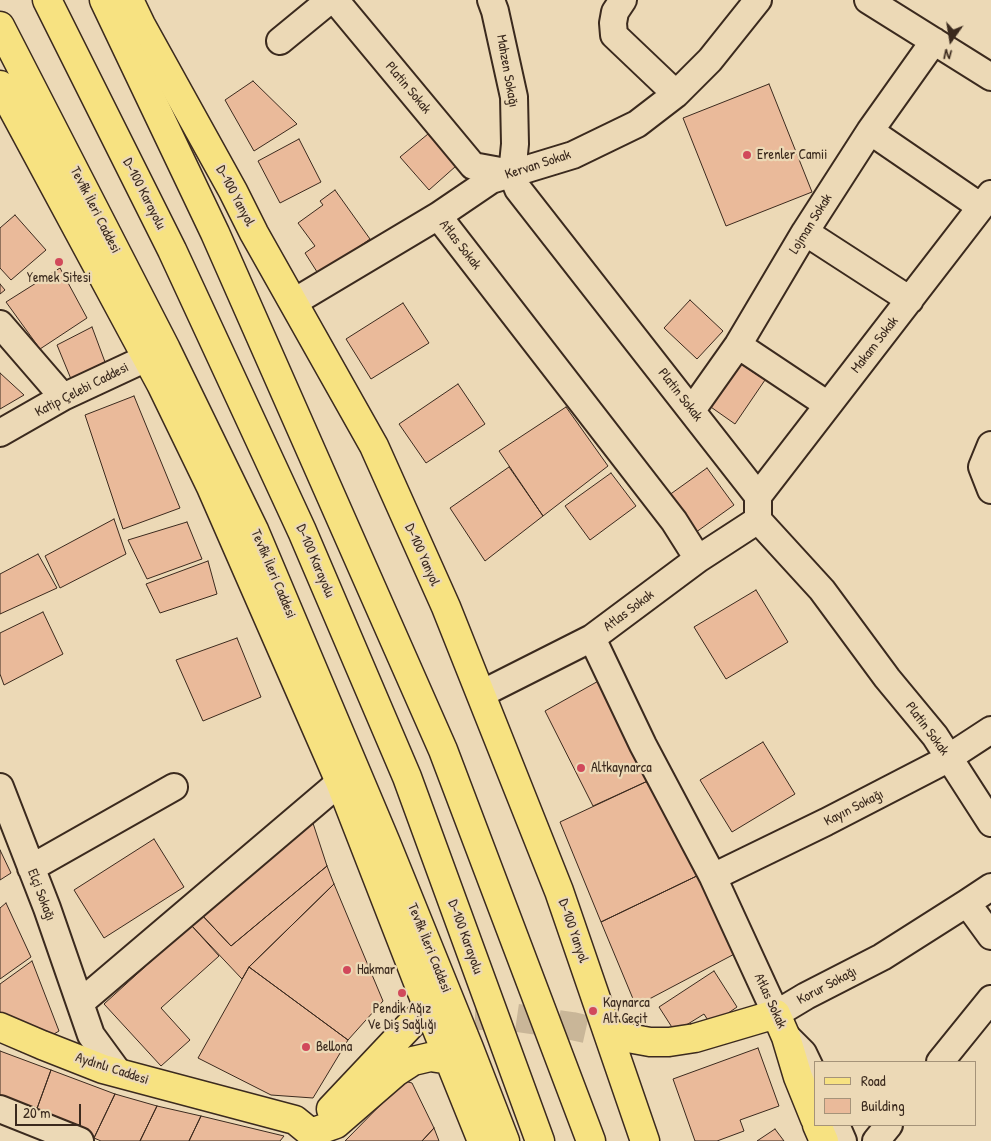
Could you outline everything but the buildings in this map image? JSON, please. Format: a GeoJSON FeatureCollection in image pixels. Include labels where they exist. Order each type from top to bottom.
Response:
{"type":"FeatureCollection","features":[{"type":"Feature","properties":{"kind":"main road","name":"D-100 Karayolu"},"geometry":{"type":"LineString","coordinates":[[46,0],[172,250],[302,531],[407,778],[540,1141]]}},
{"type":"Feature","properties":{"kind":"main road"},"geometry":{"type":"LineString","coordinates":[[104,0],[214,232],[443,750],[591,1141]]}},
{"type":"Feature","properties":{"kind":"main road","name":"D-100 Yanyol"},"geometry":{"type":"LineString","coordinates":[[129,0],[254,232],[374,446],[446,607],[559,891],[646,1141]]}},
{"type":"Feature","properties":{"kind":"main road","name":"Tevfik İleri Caddesi"},"geometry":{"type":"LineString","coordinates":[[0,26],[156,353],[340,782],[418,985],[482,1141]]}},
{"type":"Feature","properties":{"kind":"main road","name":"Tevfik İleri Caddesi"},"geometry":{"type":"LineString","coordinates":[[0,85],[235,489],[386,843],[505,1141]]}},
{"type":"Feature","properties":{"kind":"main road"},"geometry":{"type":"LineString","coordinates":[[311,1138],[326,1115],[414,1021]]}},
{"type":"Feature","properties":{"kind":"main road","name":"Aydınlı Caddesi"},"geometry":{"type":"LineString","coordinates":[[0,1026],[42,1045],[104,1069],[295,1120],[311,1138]]}},
{"type":"Feature","properties":{"kind":"main road","name":"Korur Sokağı"},"geometry":{"type":"LineString","coordinates":[[617,1036],[650,1042],[669,1042],[781,1026]]}},
{"type":"Feature","properties":{"kind":"main road","name":"Atlas Sokak"},"geometry":{"type":"LineString","coordinates":[[781,1026],[814,1117]]}},
{"type":"Feature","properties":{"kind":"main road"},"geometry":{"type":"LineString","coordinates":[[311,1138],[346,1118],[396,1072],[413,1061],[430,1057],[450,1060]]}},
{"type":"Feature","properties":{"kind":"main road"},"geometry":{"type":"LineString","coordinates":[[817,1126],[824,1141]]}},
{"type":"Feature","properties":{"kind":"street"},"geometry":{"type":"LineString","coordinates":[[280,41],[330,0]]}},
{"type":"Feature","properties":{"kind":"street","name":"Platin Sokak"},"geometry":{"type":"LineString","coordinates":[[335,0],[473,166],[512,174],[518,189],[692,410],[758,508],[887,678],[935,736],[991,823]]}},
{"type":"Feature","properties":{"kind":"street"},"geometry":{"type":"LineString","coordinates":[[623,0],[615,12],[613,23],[614,35],[676,94]]}},
{"type":"Feature","properties":{"kind":"street","name":"Kervan Sokak"},"geometry":{"type":"LineString","coordinates":[[294,302],[438,216],[490,180],[573,155],[637,124],[676,94],[710,60],[758,0]]}},
{"type":"Feature","properties":{"kind":"street"},"geometry":{"type":"LineString","coordinates":[[868,0],[991,77]]}},
{"type":"Feature","properties":{"kind":"street","name":"Mahzen Sokağı"},"geometry":{"type":"LineString","coordinates":[[498,4],[514,97],[515,144],[512,174]]}},
{"type":"Feature","properties":{"kind":"street","name":"Lojman Sokak"},"geometry":{"type":"LineString","coordinates":[[692,410],[738,345],[805,232],[870,131],[934,41]]}},
{"type":"Feature","properties":{"kind":"street"},"geometry":{"type":"LineString","coordinates":[[870,131],[986,200]]}},
{"type":"Feature","properties":{"kind":"street","name":"Makam Sokak"},"geometry":{"type":"LineString","coordinates":[[698,559],[758,508],[828,405],[986,200]]}},
{"type":"Feature","properties":{"kind":"street","name":"Atlas Sokak"},"geometry":{"type":"LineString","coordinates":[[438,216],[674,521],[698,559],[592,638],[643,745],[713,877],[781,1026]]}},
{"type":"Feature","properties":{"kind":"street"},"geometry":{"type":"LineString","coordinates":[[805,232],[910,300]]}},
{"type":"Feature","properties":{"kind":"street"},"geometry":{"type":"LineString","coordinates":[[0,324],[63,397]]}},
{"type":"Feature","properties":{"kind":"street"},"geometry":{"type":"LineString","coordinates":[[738,345],[828,405]]}},
{"type":"Feature","properties":{"kind":"street","name":"Katip Çelebi Caddesi"},"geometry":{"type":"LineString","coordinates":[[0,433],[63,397],[156,353]]}},
{"type":"Feature","properties":{"kind":"street"},"geometry":{"type":"LineString","coordinates":[[991,445],[982,467],[991,490]]}},
{"type":"Feature","properties":{"kind":"street"},"geometry":{"type":"LineString","coordinates":[[480,694],[592,638]]}},
{"type":"Feature","properties":{"kind":"street","name":"Kayın Sokağı"},"geometry":{"type":"LineString","coordinates":[[713,877],[826,822],[949,758],[991,730]]}},
{"type":"Feature","properties":{"kind":"street"},"geometry":{"type":"LineString","coordinates":[[80,1003],[340,782]]}},
{"type":"Feature","properties":{"kind":"street","name":"Elçi Sokağı"},"geometry":{"type":"LineString","coordinates":[[0,787],[91,1035],[118,1072]]}},
{"type":"Feature","properties":{"kind":"street"},"geometry":{"type":"LineString","coordinates":[[31,868],[174,787]]}},
{"type":"Feature","properties":{"kind":"street","name":"Korur Sokağı"},"geometry":{"type":"LineString","coordinates":[[781,1026],[806,996],[882,957],[991,887]]}},
{"type":"Feature","properties":{"kind":"street"},"geometry":{"type":"LineString","coordinates":[[967,904],[991,936]]}},
{"type":"Feature","properties":{"kind":"street"},"geometry":{"type":"LineString","coordinates":[[941,1061],[991,999]]}},
{"type":"Feature","properties":{"kind":"street"},"geometry":{"type":"LineString","coordinates":[[781,1026],[803,1053],[814,1076]]}},
{"type":"Feature","properties":{"kind":"street"},"geometry":{"type":"LineString","coordinates":[[61,1052],[75,1049],[91,1035]]}},
{"type":"Feature","properties":{"kind":"street"},"geometry":{"type":"LineString","coordinates":[[0,1109],[80,1141]]}},
{"type":"Feature","properties":{"kind":"street"},"geometry":{"type":"LineString","coordinates":[[836,1126],[843,1141]]}},
{"type":"Feature","properties":{"kind":"street"},"geometry":{"type":"LineString","coordinates":[[876,1141],[888,1126]]}},
{"type":"Feature","properties":{"kind":"tunnel"},"geometry":{"type":"LineString","coordinates":[[433,1016],[504,1016],[572,1026],[617,1036]]}},
{"type":"Feature","properties":{"kind":"place","name":"Erenler Camii"},"geometry":{"type":"Point","coordinates":[747,155]}},
{"type":"Feature","properties":{"kind":"place","name":"Yemek Sitesi"},"geometry":{"type":"Point","coordinates":[59,262]}},
{"type":"Feature","properties":{"kind":"place","name":"Altkaynarca"},"geometry":{"type":"Point","coordinates":[581,768]}},
{"type":"Feature","properties":{"kind":"place","name":"Hakmar"},"geometry":{"type":"Point","coordinates":[347,970]}},
{"type":"Feature","properties":{"kind":"place","name":"Pendi̇k Ağız Ve Diş Sağlığı"},"geometry":{"type":"Point","coordinates":[402,993]}},
{"type":"Feature","properties":{"kind":"place","name":"Kaynarca Alt Geçit"},"geometry":{"type":"Point","coordinates":[593,1011]}},
{"type":"Feature","properties":{"kind":"place","name":"Bellona"},"geometry":{"type":"Point","coordinates":[306,1047]}}]}
